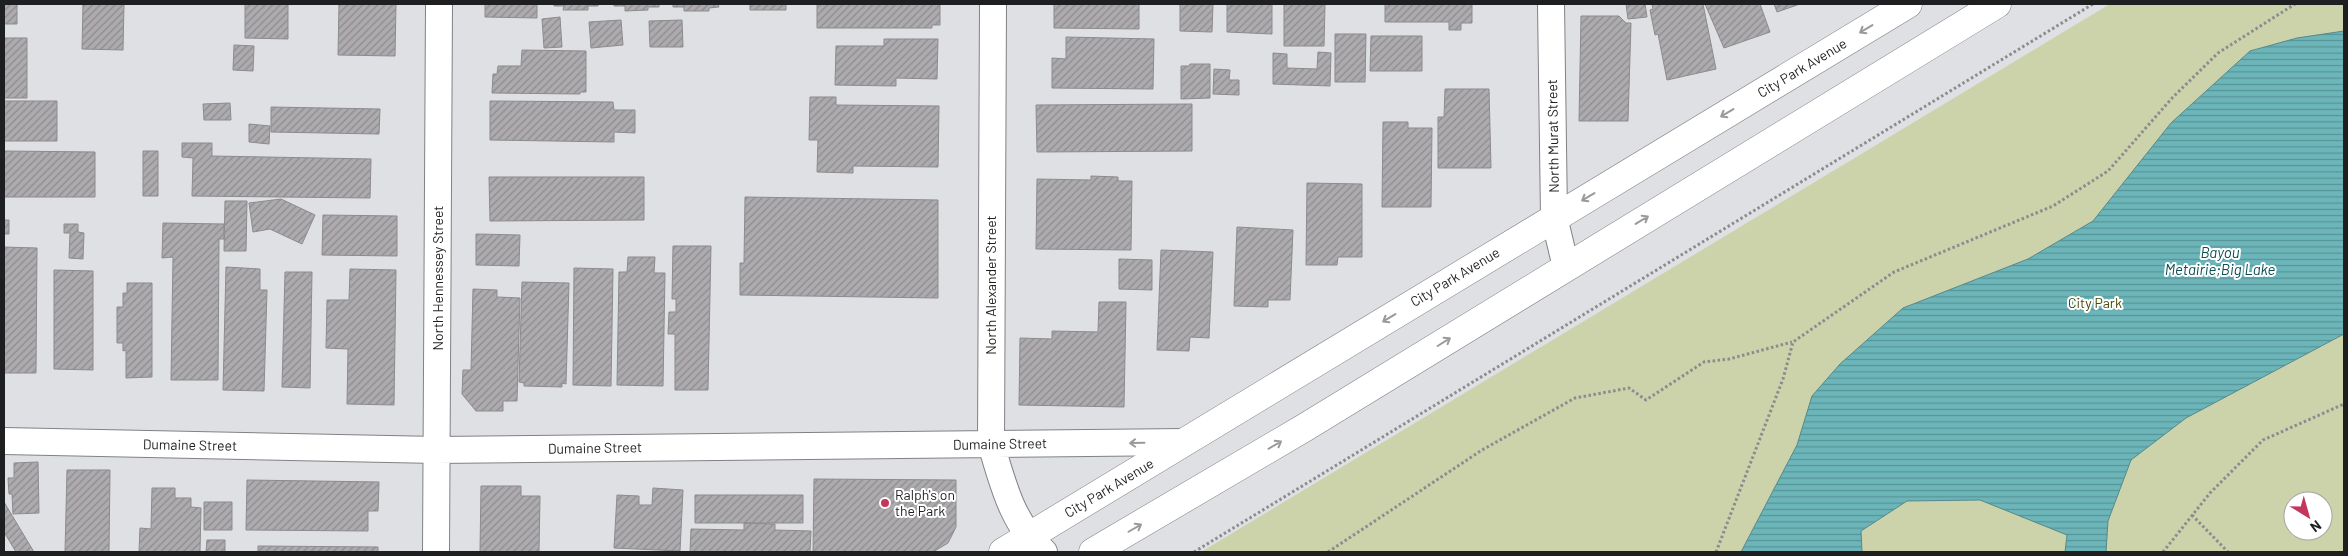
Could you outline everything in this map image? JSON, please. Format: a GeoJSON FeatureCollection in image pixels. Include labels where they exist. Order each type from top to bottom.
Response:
{"type":"FeatureCollection","features":[{"type":"Feature","properties":{"kind":"main road","name":"City Park Avenue"},"geometry":{"type":"LineString","coordinates":[[1003,552],[1036,545],[1186,442],[1908,4]]}},
{"type":"Feature","properties":{"kind":"main road"},"geometry":{"type":"LineString","coordinates":[[1093,552],[1304,428],[1997,4]]}},
{"type":"Feature","properties":{"kind":"street","name":"North Hennessey Street"},"geometry":{"type":"LineString","coordinates":[[436,552],[439,4]]}},
{"type":"Feature","properties":{"kind":"street","name":"North Alexander Street"},"geometry":{"type":"LineString","coordinates":[[993,4],[991,444],[1006,495],[1036,545]]}},
{"type":"Feature","properties":{"kind":"street","name":"North Murat Street"},"geometry":{"type":"LineString","coordinates":[[1552,4],[1554,217],[1566,267]]}},
{"type":"Feature","properties":{"kind":"street","name":"Dumaine Street"},"geometry":{"type":"LineString","coordinates":[[4,441],[437,450],[1186,442]]}},
{"type":"Feature","properties":{"kind":"path"},"geometry":{"type":"LineString","coordinates":[[1194,552],[2092,4]]}},
{"type":"Feature","properties":{"kind":"path"},"geometry":{"type":"LineString","coordinates":[[1328,552],[1482,450],[1575,398],[1630,388],[1646,400],[1704,362],[1729,359],[1793,342],[1894,272],[2053,206],[2108,171],[2173,97],[2218,53],[2295,4]]}},
{"type":"Feature","properties":{"kind":"path"},"geometry":{"type":"LineString","coordinates":[[1716,552],[1783,379],[1793,342]]}},
{"type":"Feature","properties":{"kind":"path"},"geometry":{"type":"LineString","coordinates":[[2163,552],[2210,493],[2263,440],[2344,404]]}},
{"type":"Feature","properties":{"kind":"path"},"geometry":{"type":"LineString","coordinates":[[2192,515],[2228,552]]}},
{"type":"Feature","properties":{"kind":"green space","name":"City Park"},"geometry":{"type":"Polygon","coordinates":[[[2110,4],[2344,4],[2344,552],[1201,552],[2110,4]]]}},
{"type":"Feature","properties":{"kind":"water","name":"Bayou Metairie;Big Lake"},"geometry":{"type":"Polygon","coordinates":[[[2344,31],[2344,334],[2186,418],[2131,460],[2108,521],[2106,552],[2065,552],[2067,535],[1980,500],[1907,501],[1861,531],[1862,552],[1741,552],[1797,445],[1812,396],[1840,364],[1903,308],[2028,259],[2093,221],[2171,123],[2250,51],[2297,38],[2344,31]]]}},
{"type":"Feature","properties":{"kind":"building"},"geometry":{"type":"Polygon","coordinates":[[[4,4],[17,4],[17,24],[4,24],[4,4]]]}},
{"type":"Feature","properties":{"kind":"building"},"geometry":{"type":"Polygon","coordinates":[[[83,4],[124,4],[123,50],[82,49],[83,4]]]}},
{"type":"Feature","properties":{"kind":"building"},"geometry":{"type":"Polygon","coordinates":[[[245,4],[288,4],[288,39],[245,38],[245,4]]]}},
{"type":"Feature","properties":{"kind":"building"},"geometry":{"type":"Polygon","coordinates":[[[339,4],[396,4],[395,56],[338,55],[339,4]]]}},
{"type":"Feature","properties":{"kind":"building"},"geometry":{"type":"Polygon","coordinates":[[[485,4],[537,4],[537,18],[485,17],[485,4]]]}},
{"type":"Feature","properties":{"kind":"building"},"geometry":{"type":"Polygon","coordinates":[[[554,4],[598,4],[598,6],[588,6],[588,10],[563,10],[564,6],[554,6],[554,4]]]}},
{"type":"Feature","properties":{"kind":"building"},"geometry":{"type":"Polygon","coordinates":[[[614,4],[659,4],[659,7],[648,7],[648,10],[625,11],[625,6],[614,6],[614,4]]]}},
{"type":"Feature","properties":{"kind":"building"},"geometry":{"type":"Polygon","coordinates":[[[673,4],[718,4],[719,7],[709,8],[709,11],[684,11],[684,7],[673,7],[673,4]]]}},
{"type":"Feature","properties":{"kind":"building"},"geometry":{"type":"Polygon","coordinates":[[[750,4],[786,4],[786,10],[750,10],[750,4]]]}},
{"type":"Feature","properties":{"kind":"building"},"geometry":{"type":"Polygon","coordinates":[[[817,4],[940,4],[940,25],[932,25],[932,28],[817,28],[817,4]]]}},
{"type":"Feature","properties":{"kind":"building"},"geometry":{"type":"Polygon","coordinates":[[[1054,4],[1139,4],[1139,29],[1054,28],[1054,4]]]}},
{"type":"Feature","properties":{"kind":"building"},"geometry":{"type":"Polygon","coordinates":[[[1180,4],[1213,4],[1212,32],[1180,31],[1180,4]]]}},
{"type":"Feature","properties":{"kind":"building"},"geometry":{"type":"Polygon","coordinates":[[[1227,4],[1272,4],[1272,34],[1227,32],[1227,4]]]}},
{"type":"Feature","properties":{"kind":"building"},"geometry":{"type":"Polygon","coordinates":[[[1284,4],[1325,4],[1324,46],[1284,46],[1284,4]]]}},
{"type":"Feature","properties":{"kind":"building"},"geometry":{"type":"Polygon","coordinates":[[[1385,4],[1472,4],[1472,23],[1461,23],[1461,30],[1449,30],[1449,22],[1385,22],[1385,4]]]}},
{"type":"Feature","properties":{"kind":"building"},"geometry":{"type":"Polygon","coordinates":[[[1626,4],[1645,4],[1647,17],[1628,19],[1626,4]]]}},
{"type":"Feature","properties":{"kind":"building"},"geometry":{"type":"Polygon","coordinates":[[[1652,4],[1703,4],[1716,69],[1667,80],[1658,34],[1655,35],[1650,10],[1653,9],[1652,4]]]}},
{"type":"Feature","properties":{"kind":"building"},"geometry":{"type":"Polygon","coordinates":[[[1705,4],[1760,4],[1770,32],[1724,48],[1705,4]]]}},
{"type":"Feature","properties":{"kind":"building"},"geometry":{"type":"Polygon","coordinates":[[[1774,4],[1800,4],[1777,12],[1774,4]]]}},
{"type":"Feature","properties":{"kind":"building"},"geometry":{"type":"Polygon","coordinates":[[[1581,16],[1619,16],[1626,23],[1631,23],[1628,121],[1579,121],[1581,16]]]}},
{"type":"Feature","properties":{"kind":"building"},"geometry":{"type":"Polygon","coordinates":[[[560,17],[562,47],[544,48],[542,19],[560,17]]]}},
{"type":"Feature","properties":{"kind":"building"},"geometry":{"type":"Polygon","coordinates":[[[621,20],[623,45],[591,48],[589,22],[621,20]]]}},
{"type":"Feature","properties":{"kind":"building"},"geometry":{"type":"Polygon","coordinates":[[[682,20],[683,47],[650,47],[649,21],[682,20]]]}},
{"type":"Feature","properties":{"kind":"building"},"geometry":{"type":"Polygon","coordinates":[[[1335,34],[1366,34],[1365,82],[1335,82],[1335,34]]]}},
{"type":"Feature","properties":{"kind":"building"},"geometry":{"type":"Polygon","coordinates":[[[1371,36],[1422,36],[1422,71],[1370,71],[1371,36]]]}},
{"type":"Feature","properties":{"kind":"building"},"geometry":{"type":"Polygon","coordinates":[[[1066,37],[1154,39],[1153,89],[1052,88],[1052,58],[1066,59],[1066,37]]]}},
{"type":"Feature","properties":{"kind":"building"},"geometry":{"type":"Polygon","coordinates":[[[4,38],[27,38],[27,98],[4,98],[4,38]]]}},
{"type":"Feature","properties":{"kind":"building"},"geometry":{"type":"Polygon","coordinates":[[[884,39],[938,39],[937,79],[896,78],[896,86],[835,85],[836,46],[884,46],[884,39]]]}},
{"type":"Feature","properties":{"kind":"building"},"geometry":{"type":"Polygon","coordinates":[[[234,45],[254,46],[253,71],[233,70],[234,45]]]}},
{"type":"Feature","properties":{"kind":"building"},"geometry":{"type":"Polygon","coordinates":[[[522,50],[586,51],[586,92],[580,92],[580,94],[492,93],[493,74],[497,74],[498,66],[521,66],[522,50]]]}},
{"type":"Feature","properties":{"kind":"building"},"geometry":{"type":"Polygon","coordinates":[[[1318,52],[1331,53],[1330,86],[1273,84],[1273,53],[1287,54],[1287,68],[1317,69],[1318,52]]]}},
{"type":"Feature","properties":{"kind":"building"},"geometry":{"type":"Polygon","coordinates":[[[1190,64],[1210,64],[1210,98],[1181,99],[1181,66],[1189,66],[1190,64]]]}},
{"type":"Feature","properties":{"kind":"building"},"geometry":{"type":"Polygon","coordinates":[[[1214,69],[1230,70],[1229,80],[1239,80],[1239,95],[1213,94],[1214,69]]]}},
{"type":"Feature","properties":{"kind":"building"},"geometry":{"type":"Polygon","coordinates":[[[1445,89],[1489,89],[1491,168],[1438,168],[1438,117],[1444,117],[1445,89]]]}},
{"type":"Feature","properties":{"kind":"building"},"geometry":{"type":"Polygon","coordinates":[[[810,97],[836,97],[836,105],[939,106],[938,167],[853,166],[853,173],[817,172],[818,140],[809,140],[810,97]]]}},
{"type":"Feature","properties":{"kind":"building"},"geometry":{"type":"Polygon","coordinates":[[[4,101],[57,101],[57,141],[4,141],[4,101]]]}},
{"type":"Feature","properties":{"kind":"building"},"geometry":{"type":"Polygon","coordinates":[[[490,101],[613,102],[614,110],[635,110],[635,133],[614,132],[614,142],[490,140],[490,101]]]}},
{"type":"Feature","properties":{"kind":"building"},"geometry":{"type":"Polygon","coordinates":[[[230,103],[231,120],[204,120],[203,104],[230,103]]]}},
{"type":"Feature","properties":{"kind":"building"},"geometry":{"type":"Polygon","coordinates":[[[1192,104],[1192,151],[1037,152],[1036,105],[1192,104]]]}},
{"type":"Feature","properties":{"kind":"building"},"geometry":{"type":"Polygon","coordinates":[[[271,107],[380,109],[379,134],[271,132],[271,107]]]}},
{"type":"Feature","properties":{"kind":"building"},"geometry":{"type":"Polygon","coordinates":[[[1383,122],[1408,122],[1408,128],[1432,128],[1431,207],[1382,207],[1383,122]]]}},
{"type":"Feature","properties":{"kind":"building"},"geometry":{"type":"Polygon","coordinates":[[[249,124],[270,126],[269,144],[249,142],[249,124]]]}},
{"type":"Feature","properties":{"kind":"building"},"geometry":{"type":"Polygon","coordinates":[[[182,143],[212,143],[212,156],[371,159],[370,198],[192,196],[193,158],[182,157],[182,143]]]}},
{"type":"Feature","properties":{"kind":"building"},"geometry":{"type":"Polygon","coordinates":[[[4,151],[95,152],[95,197],[4,197],[4,151]]]}},
{"type":"Feature","properties":{"kind":"building"},"geometry":{"type":"Polygon","coordinates":[[[143,151],[158,151],[158,196],[143,196],[143,151]]]}},
{"type":"Feature","properties":{"kind":"building"},"geometry":{"type":"Polygon","coordinates":[[[1091,176],[1118,177],[1118,181],[1132,181],[1131,250],[1036,249],[1037,179],[1091,180],[1091,176]]]}},
{"type":"Feature","properties":{"kind":"building"},"geometry":{"type":"Polygon","coordinates":[[[489,177],[644,177],[644,220],[490,221],[489,177]]]}},
{"type":"Feature","properties":{"kind":"building"},"geometry":{"type":"Polygon","coordinates":[[[1307,183],[1362,184],[1362,257],[1338,257],[1337,265],[1306,265],[1307,183]]]}},
{"type":"Feature","properties":{"kind":"building"},"geometry":{"type":"Polygon","coordinates":[[[745,197],[938,200],[938,298],[740,295],[740,263],[744,263],[745,197]]]}},
{"type":"Feature","properties":{"kind":"building"},"geometry":{"type":"Polygon","coordinates":[[[281,199],[315,215],[302,244],[270,229],[253,232],[249,203],[281,199]]]}},
{"type":"Feature","properties":{"kind":"building"},"geometry":{"type":"Polygon","coordinates":[[[225,201],[247,201],[246,251],[224,251],[225,201]]]}},
{"type":"Feature","properties":{"kind":"building"},"geometry":{"type":"Polygon","coordinates":[[[323,215],[397,216],[397,256],[322,255],[323,215]]]}},
{"type":"Feature","properties":{"kind":"building"},"geometry":{"type":"Polygon","coordinates":[[[4,220],[9,220],[9,234],[4,234],[4,220]]]}},
{"type":"Feature","properties":{"kind":"building"},"geometry":{"type":"Polygon","coordinates":[[[163,223],[224,224],[224,239],[219,239],[218,380],[171,380],[173,257],[162,258],[163,223]]]}},
{"type":"Feature","properties":{"kind":"building"},"geometry":{"type":"Polygon","coordinates":[[[64,224],[78,224],[78,232],[84,233],[83,259],[69,258],[70,233],[64,233],[64,224]]]}},
{"type":"Feature","properties":{"kind":"building"},"geometry":{"type":"Polygon","coordinates":[[[1237,227],[1293,230],[1290,300],[1268,300],[1268,307],[1234,306],[1237,227]]]}},
{"type":"Feature","properties":{"kind":"building"},"geometry":{"type":"Polygon","coordinates":[[[476,234],[520,235],[519,266],[476,265],[476,234]]]}},
{"type":"Feature","properties":{"kind":"building"},"geometry":{"type":"Polygon","coordinates":[[[673,246],[711,246],[708,390],[675,390],[675,334],[668,334],[669,312],[676,312],[676,299],[672,299],[673,246]]]}},
{"type":"Feature","properties":{"kind":"building"},"geometry":{"type":"Polygon","coordinates":[[[4,247],[37,248],[36,373],[4,373],[4,247]]]}},
{"type":"Feature","properties":{"kind":"building"},"geometry":{"type":"Polygon","coordinates":[[[1161,250],[1213,252],[1209,338],[1190,337],[1189,351],[1157,350],[1161,250]]]}},
{"type":"Feature","properties":{"kind":"building"},"geometry":{"type":"Polygon","coordinates":[[[628,257],[655,257],[654,273],[665,273],[663,386],[617,385],[619,272],[627,272],[628,257]]]}},
{"type":"Feature","properties":{"kind":"building"},"geometry":{"type":"Polygon","coordinates":[[[1119,259],[1152,260],[1152,290],[1119,289],[1119,259]]]}},
{"type":"Feature","properties":{"kind":"building"},"geometry":{"type":"Polygon","coordinates":[[[226,267],[260,269],[260,290],[267,290],[264,391],[223,390],[226,267]]]}},
{"type":"Feature","properties":{"kind":"building"},"geometry":{"type":"Polygon","coordinates":[[[574,268],[613,269],[611,386],[573,385],[574,268]]]}},
{"type":"Feature","properties":{"kind":"building"},"geometry":{"type":"Polygon","coordinates":[[[350,269],[396,270],[394,405],[347,404],[348,349],[326,348],[327,300],[349,300],[350,269]]]}},
{"type":"Feature","properties":{"kind":"building"},"geometry":{"type":"Polygon","coordinates":[[[54,270],[93,271],[93,370],[54,369],[54,270]]]}},
{"type":"Feature","properties":{"kind":"building"},"geometry":{"type":"Polygon","coordinates":[[[285,272],[312,272],[310,388],[282,387],[285,272]]]}},
{"type":"Feature","properties":{"kind":"building"},"geometry":{"type":"Polygon","coordinates":[[[522,282],[569,283],[566,384],[562,383],[562,387],[524,386],[524,383],[519,382],[522,282]]]}},
{"type":"Feature","properties":{"kind":"building"},"geometry":{"type":"Polygon","coordinates":[[[127,283],[152,283],[152,377],[126,378],[126,350],[123,351],[123,343],[117,343],[117,307],[123,307],[123,293],[127,293],[127,283]]]}},
{"type":"Feature","properties":{"kind":"building"},"geometry":{"type":"Polygon","coordinates":[[[473,289],[497,290],[497,297],[520,298],[517,401],[503,401],[503,411],[476,411],[462,394],[463,370],[471,370],[473,289]]]}},
{"type":"Feature","properties":{"kind":"building"},"geometry":{"type":"Polygon","coordinates":[[[1099,302],[1126,302],[1124,407],[1019,405],[1020,338],[1052,339],[1052,331],[1098,332],[1099,302]]]}},
{"type":"Feature","properties":{"kind":"building"},"geometry":{"type":"Polygon","coordinates":[[[38,462],[39,513],[13,514],[12,494],[9,494],[8,478],[14,478],[14,463],[38,462]]]}},
{"type":"Feature","properties":{"kind":"building"},"geometry":{"type":"Polygon","coordinates":[[[67,470],[110,470],[109,552],[65,552],[67,470]]]}},
{"type":"Feature","properties":{"kind":"building","name":"Ralph's on the Park"},"geometry":{"type":"Polygon","coordinates":[[[814,479],[956,480],[956,527],[948,543],[933,552],[813,552],[814,479]]]}},
{"type":"Feature","properties":{"kind":"building"},"geometry":{"type":"Polygon","coordinates":[[[247,480],[379,482],[378,511],[368,511],[368,531],[246,530],[247,480]]]}},
{"type":"Feature","properties":{"kind":"building"},"geometry":{"type":"Polygon","coordinates":[[[481,486],[521,486],[521,496],[540,496],[539,552],[480,552],[481,486]]]}},
{"type":"Feature","properties":{"kind":"building"},"geometry":{"type":"Polygon","coordinates":[[[152,488],[175,488],[175,498],[191,498],[191,507],[201,508],[200,552],[139,552],[140,528],[151,529],[152,488]]]}},
{"type":"Feature","properties":{"kind":"building"},"geometry":{"type":"Polygon","coordinates":[[[653,488],[683,490],[680,551],[614,548],[617,495],[639,496],[639,505],[652,505],[653,488]]]}},
{"type":"Feature","properties":{"kind":"building"},"geometry":{"type":"Polygon","coordinates":[[[695,495],[803,495],[803,523],[695,523],[695,495]]]}},
{"type":"Feature","properties":{"kind":"building"},"geometry":{"type":"Polygon","coordinates":[[[4,502],[34,552],[16,552],[4,532],[4,502]]]}},
{"type":"Feature","properties":{"kind":"building"},"geometry":{"type":"Polygon","coordinates":[[[204,502],[232,502],[232,530],[204,530],[204,502]]]}},
{"type":"Feature","properties":{"kind":"building"},"geometry":{"type":"Polygon","coordinates":[[[744,523],[775,524],[775,530],[811,531],[810,552],[690,552],[691,529],[744,530],[744,523]]]}},
{"type":"Feature","properties":{"kind":"building"},"geometry":{"type":"Polygon","coordinates":[[[207,540],[225,540],[225,552],[206,552],[207,540]]]}},
{"type":"Feature","properties":{"kind":"building"},"geometry":{"type":"Polygon","coordinates":[[[258,546],[378,547],[378,552],[258,552],[258,546]]]}},
{"type":"Feature","properties":{"kind":"place","name":"Ralph's on the Park"},"geometry":{"type":"Point","coordinates":[885,503]}}]}
